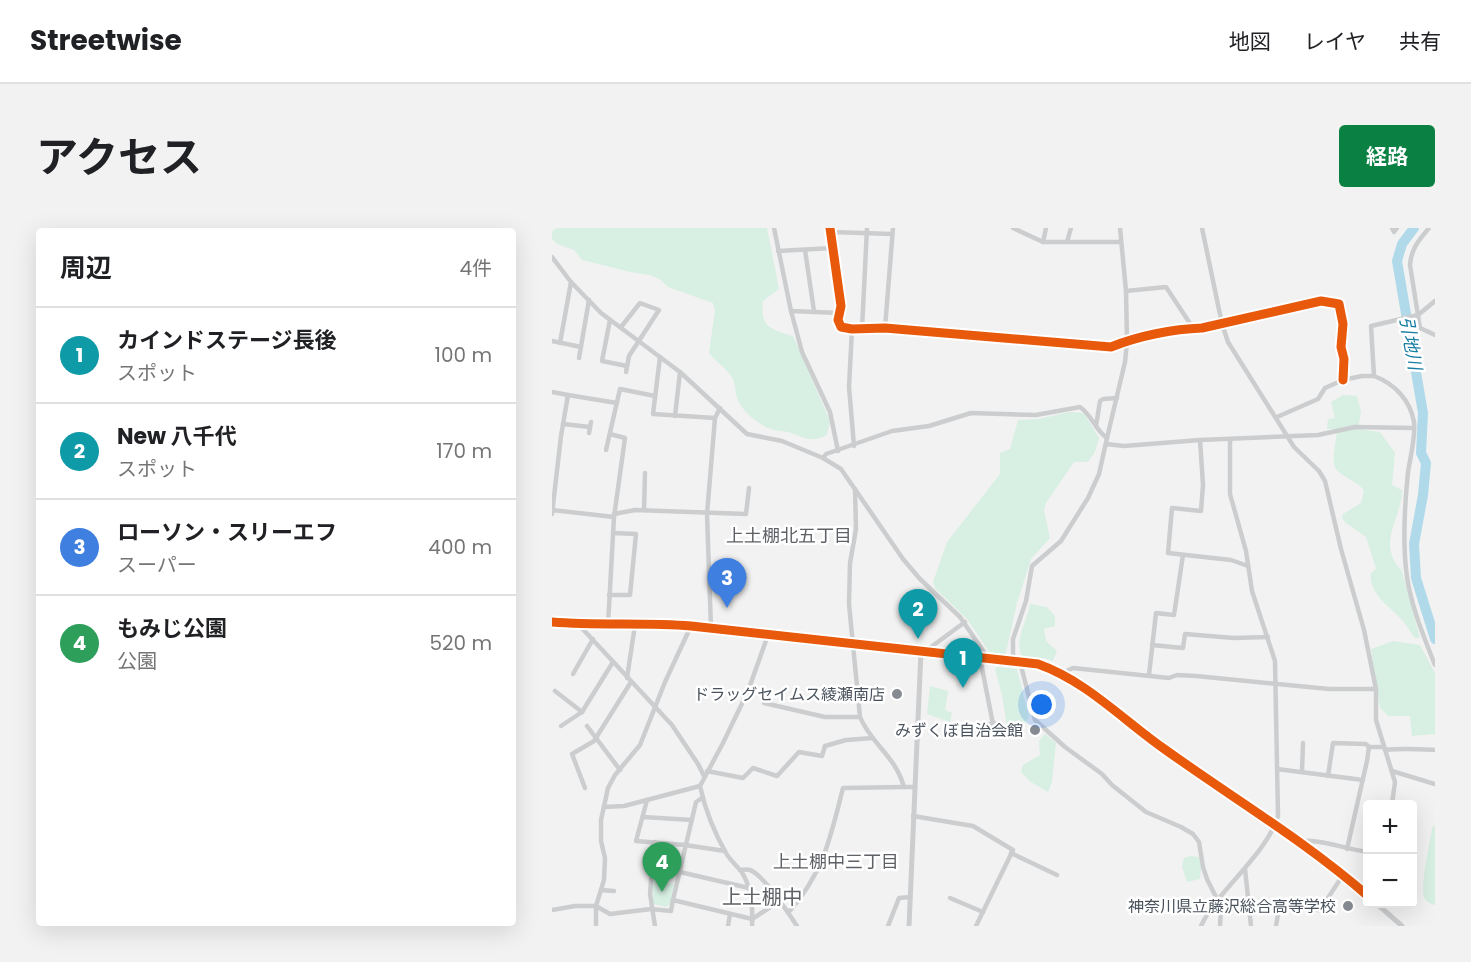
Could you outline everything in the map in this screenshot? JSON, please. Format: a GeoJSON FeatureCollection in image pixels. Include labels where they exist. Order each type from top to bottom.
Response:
{"type":"FeatureCollection","features":[{"type":"Feature","properties":{"kind":"street"},"geometry":{"type":"LineString","coordinates":[[774,228],[791,311],[802,351],[830,412],[838,451]]}},
{"type":"Feature","properties":{"kind":"street"},"geometry":{"type":"LineString","coordinates":[[1043,242],[1046,228]]}},
{"type":"Feature","properties":{"kind":"street"},"geometry":{"type":"LineString","coordinates":[[1067,242],[1071,228]]}},
{"type":"Feature","properties":{"kind":"street"},"geometry":{"type":"LineString","coordinates":[[1013,662],[1013,639],[1026,601],[1032,566],[1061,541],[1089,498],[1099,474],[1117,398],[1127,342],[1126,291],[1120,228]]}},
{"type":"Feature","properties":{"kind":"street"},"geometry":{"type":"LineString","coordinates":[[1202,228],[1222,324],[1228,342],[1294,447],[1319,471],[1325,481],[1364,630],[1376,689],[1376,720],[1395,782],[1393,800]]}},
{"type":"Feature","properties":{"kind":"street"},"geometry":{"type":"LineString","coordinates":[[1392,228],[1394,232],[1397,228]]}},
{"type":"Feature","properties":{"kind":"street"},"geometry":{"type":"LineString","coordinates":[[1429,228],[1414,246],[1410,255],[1410,265],[1416,315],[1420,328],[1435,335]]}},
{"type":"Feature","properties":{"kind":"street"},"geometry":{"type":"LineString","coordinates":[[1016,229],[1043,242],[1121,242]]}},
{"type":"Feature","properties":{"kind":"street"},"geometry":{"type":"LineString","coordinates":[[885,328],[892,231],[831,230],[841,306],[839,324],[842,327],[885,328],[1111,347],[1321,301],[1339,304],[1343,324],[1341,347],[1344,359],[1343,380]]}},
{"type":"Feature","properties":{"kind":"street"},"geometry":{"type":"LineString","coordinates":[[862,329],[867,231]]}},
{"type":"Feature","properties":{"kind":"street"},"geometry":{"type":"LineString","coordinates":[[778,251],[833,248]]}},
{"type":"Feature","properties":{"kind":"street"},"geometry":{"type":"LineString","coordinates":[[805,249],[814,311]]}},
{"type":"Feature","properties":{"kind":"street"},"geometry":{"type":"LineString","coordinates":[[553,260],[571,282],[610,320],[680,372],[747,434],[782,441],[823,458],[841,470],[914,573],[965,622],[984,652],[982,659],[993,724]]}},
{"type":"Feature","properties":{"kind":"street"},"geometry":{"type":"LineString","coordinates":[[560,343],[571,282]]}},
{"type":"Feature","properties":{"kind":"street"},"geometry":{"type":"LineString","coordinates":[[1126,291],[1166,287],[1193,328]]}},
{"type":"Feature","properties":{"kind":"street"},"geometry":{"type":"LineString","coordinates":[[579,358],[589,300]]}},
{"type":"Feature","properties":{"kind":"street"},"geometry":{"type":"LineString","coordinates":[[1374,376],[1371,326],[1416,315],[1435,301]]}},
{"type":"Feature","properties":{"kind":"street"},"geometry":{"type":"LineString","coordinates":[[610,320],[602,361],[627,369],[629,356],[659,310],[640,303],[621,327]]}},
{"type":"Feature","properties":{"kind":"street"},"geometry":{"type":"LineString","coordinates":[[791,311],[839,313]]}},
{"type":"Feature","properties":{"kind":"street"},"geometry":{"type":"LineString","coordinates":[[852,329],[849,387],[854,446]]}},
{"type":"Feature","properties":{"kind":"street"},"geometry":{"type":"LineString","coordinates":[[552,341],[581,347]]}},
{"type":"Feature","properties":{"kind":"street"},"geometry":{"type":"LineString","coordinates":[[660,357],[653,414],[715,418]]}},
{"type":"Feature","properties":{"kind":"street"},"geometry":{"type":"LineString","coordinates":[[675,416],[680,372]]}},
{"type":"Feature","properties":{"kind":"street"},"geometry":{"type":"LineString","coordinates":[[1276,417],[1318,399],[1325,388],[1343,380],[1362,376],[1374,376],[1403,395],[1414,428],[1407,486],[1405,565],[1415,610],[1435,665]]}},
{"type":"Feature","properties":{"kind":"street"},"geometry":{"type":"LineString","coordinates":[[606,450],[620,389],[655,396]]}},
{"type":"Feature","properties":{"kind":"street"},"geometry":{"type":"LineString","coordinates":[[552,392],[617,403]]}},
{"type":"Feature","properties":{"kind":"street"},"geometry":{"type":"LineString","coordinates":[[568,395],[552,511],[614,515],[622,511],[644,510],[746,514],[749,488]]}},
{"type":"Feature","properties":{"kind":"street"},"geometry":{"type":"LineString","coordinates":[[1096,426],[1100,401],[1117,398]]}},
{"type":"Feature","properties":{"kind":"street"},"geometry":{"type":"LineString","coordinates":[[823,458],[826,454],[892,431],[929,426],[971,413],[1036,415],[1080,407],[1084,409],[1102,435],[1107,438]]}},
{"type":"Feature","properties":{"kind":"street"},"geometry":{"type":"LineString","coordinates":[[711,628],[707,514],[715,418],[720,408]]}},
{"type":"Feature","properties":{"kind":"street"},"geometry":{"type":"LineString","coordinates":[[563,424],[590,428]]}},
{"type":"Feature","properties":{"kind":"street"},"geometry":{"type":"LineString","coordinates":[[1106,444],[1124,446],[1318,435],[1355,427],[1414,428]]}},
{"type":"Feature","properties":{"kind":"street"},"geometry":{"type":"LineString","coordinates":[[608,625],[614,515],[625,438],[610,434]]}},
{"type":"Feature","properties":{"kind":"street"},"geometry":{"type":"LineString","coordinates":[[1201,926],[1219,899],[1245,868],[1275,825],[1278,816],[1275,661],[1252,591],[1246,551],[1230,494],[1230,439]]}},
{"type":"Feature","properties":{"kind":"street"},"geometry":{"type":"LineString","coordinates":[[1200,440],[1203,485],[1201,511],[1172,508],[1168,553],[1231,560],[1248,566]]}},
{"type":"Feature","properties":{"kind":"street"},"geometry":{"type":"LineString","coordinates":[[644,510],[645,473]]}},
{"type":"Feature","properties":{"kind":"street"},"geometry":{"type":"LineString","coordinates":[[855,489],[856,529],[850,563],[849,604],[851,644],[860,717],[867,733],[894,763],[904,787]]}},
{"type":"Feature","properties":{"kind":"street"},"geometry":{"type":"LineString","coordinates":[[609,595],[630,596],[636,534],[613,533]]}},
{"type":"Feature","properties":{"kind":"street"},"geometry":{"type":"LineString","coordinates":[[1149,675],[1156,613],[1174,615],[1183,555]]}},
{"type":"Feature","properties":{"kind":"street"},"geometry":{"type":"LineString","coordinates":[[552,622],[579,625],[691,626],[1038,664],[1062,673],[1074,681],[1160,747],[1298,841],[1363,892]]}},
{"type":"Feature","properties":{"kind":"street"},"geometry":{"type":"LineString","coordinates":[[924,652],[965,622]]}},
{"type":"Feature","properties":{"kind":"street"},"geometry":{"type":"LineString","coordinates":[[579,625],[655,707],[681,738],[706,774],[743,778],[753,768],[777,776],[799,752],[822,756],[825,746],[846,740],[873,738]]}},
{"type":"Feature","properties":{"kind":"street"},"geometry":{"type":"LineString","coordinates":[[585,788],[572,754],[596,739],[629,680],[635,625]]}},
{"type":"Feature","properties":{"kind":"street"},"geometry":{"type":"LineString","coordinates":[[596,926],[596,906],[601,890],[605,858],[600,831],[611,780],[640,745],[691,626]]}},
{"type":"Feature","properties":{"kind":"street"},"geometry":{"type":"LineString","coordinates":[[752,926],[749,888],[740,870],[724,851],[702,798],[700,786],[747,691],[768,634]]}},
{"type":"Feature","properties":{"kind":"street"},"geometry":{"type":"LineString","coordinates":[[1152,645],[1183,648],[1185,634],[1234,639],[1268,637]]}},
{"type":"Feature","properties":{"kind":"street"},"geometry":{"type":"LineString","coordinates":[[573,674],[593,639]]}},
{"type":"Feature","properties":{"kind":"street"},"geometry":{"type":"LineString","coordinates":[[909,926],[914,787],[924,652]]}},
{"type":"Feature","properties":{"kind":"street"},"geometry":{"type":"LineString","coordinates":[[561,726],[582,712],[613,662]]}},
{"type":"Feature","properties":{"kind":"street"},"geometry":{"type":"LineString","coordinates":[[1020,662],[1035,720],[1146,812],[1193,834],[1199,842],[1207,879],[1219,899],[1220,926]]}},
{"type":"Feature","properties":{"kind":"street"},"geometry":{"type":"LineString","coordinates":[[1062,673],[1073,668],[1169,678],[1177,675],[1196,675],[1329,689],[1376,689]]}},
{"type":"Feature","properties":{"kind":"street"},"geometry":{"type":"LineString","coordinates":[[555,692],[582,712]]}},
{"type":"Feature","properties":{"kind":"street"},"geometry":{"type":"LineString","coordinates":[[764,703],[825,717],[860,717]]}},
{"type":"Feature","properties":{"kind":"street"},"geometry":{"type":"LineString","coordinates":[[986,725],[999,723]]}},
{"type":"Feature","properties":{"kind":"street"},"geometry":{"type":"LineString","coordinates":[[586,726],[620,770]]}},
{"type":"Feature","properties":{"kind":"street"},"geometry":{"type":"LineString","coordinates":[[1302,772],[1303,743]]}},
{"type":"Feature","properties":{"kind":"street"},"geometry":{"type":"LineString","coordinates":[[1328,776],[1333,743],[1366,744],[1369,747],[1384,749],[1408,747],[1435,750]]}},
{"type":"Feature","properties":{"kind":"street"},"geometry":{"type":"LineString","coordinates":[[1347,849],[1369,747]]}},
{"type":"Feature","properties":{"kind":"street"},"geometry":{"type":"LineString","coordinates":[[1277,770],[1363,780]]}},
{"type":"Feature","properties":{"kind":"street"},"geometry":{"type":"LineString","coordinates":[[1392,771],[1435,784]]}},
{"type":"Feature","properties":{"kind":"street"},"geometry":{"type":"LineString","coordinates":[[604,807],[624,806],[700,786]]}},
{"type":"Feature","properties":{"kind":"street"},"geometry":{"type":"LineString","coordinates":[[788,913],[812,882],[827,850],[843,788],[914,787]]}},
{"type":"Feature","properties":{"kind":"street"},"geometry":{"type":"LineString","coordinates":[[552,910],[576,906],[596,906],[610,914],[651,909],[671,911],[696,802],[702,798]]}},
{"type":"Feature","properties":{"kind":"street"},"geometry":{"type":"LineString","coordinates":[[647,800],[636,841],[686,844],[724,851]]}},
{"type":"Feature","properties":{"kind":"street"},"geometry":{"type":"LineString","coordinates":[[913,816],[973,826],[1013,850],[976,926]]}},
{"type":"Feature","properties":{"kind":"street"},"geometry":{"type":"LineString","coordinates":[[643,817],[692,820]]}},
{"type":"Feature","properties":{"kind":"street"},"geometry":{"type":"LineString","coordinates":[[1298,841],[1315,840],[1363,851]]}},
{"type":"Feature","properties":{"kind":"street"},"geometry":{"type":"LineString","coordinates":[[654,842],[650,877],[651,909],[655,926]]}},
{"type":"Feature","properties":{"kind":"street"},"geometry":{"type":"LineString","coordinates":[[1011,853],[1057,875]]}},
{"type":"Feature","properties":{"kind":"street"},"geometry":{"type":"LineString","coordinates":[[1245,868],[1251,926]]}},
{"type":"Feature","properties":{"kind":"street"},"geometry":{"type":"LineString","coordinates":[[740,870],[751,870],[759,876],[797,926]]}},
{"type":"Feature","properties":{"kind":"street"},"geometry":{"type":"LineString","coordinates":[[680,872],[749,888]]}},
{"type":"Feature","properties":{"kind":"street"},"geometry":{"type":"LineString","coordinates":[[1276,926],[1279,908],[1320,910],[1343,875]]}},
{"type":"Feature","properties":{"kind":"street"},"geometry":{"type":"LineString","coordinates":[[601,890],[614,891]]}},
{"type":"Feature","properties":{"kind":"street"},"geometry":{"type":"LineString","coordinates":[[888,926],[898,898],[910,897]]}},
{"type":"Feature","properties":{"kind":"street"},"geometry":{"type":"LineString","coordinates":[[950,898],[982,912]]}},
{"type":"Feature","properties":{"kind":"street"},"geometry":{"type":"LineString","coordinates":[[673,900],[752,919],[780,902]]}},
{"type":"Feature","properties":{"kind":"street"},"geometry":{"type":"LineString","coordinates":[[1382,908],[1402,926]]}},
{"type":"Feature","properties":{"kind":"street"},"geometry":{"type":"LineString","coordinates":[[1386,908],[1386,912]]}},
{"type":"Feature","properties":{"kind":"street"},"geometry":{"type":"LineString","coordinates":[[728,926],[730,914]]}},
{"type":"Feature","properties":{"kind":"green space"},"geometry":{"type":"Polygon","coordinates":[[[552,228],[767,228],[779,289],[763,301],[763,317],[773,329],[793,336],[830,421],[827,435],[816,439],[803,438],[769,428],[757,422],[747,413],[739,403],[731,376],[709,353],[715,311],[713,303],[668,287],[661,280],[650,275],[582,260],[574,250],[557,244],[552,239],[552,228]]]}},
{"type":"Feature","properties":{"kind":"green space"},"geometry":{"type":"Polygon","coordinates":[[[1343,395],[1357,396],[1361,411],[1358,429],[1380,432],[1395,453],[1392,485],[1402,490],[1390,541],[1391,551],[1394,561],[1402,571],[1420,638],[1415,638],[1403,621],[1376,593],[1371,573],[1376,569],[1366,537],[1342,518],[1343,514],[1361,503],[1364,491],[1339,472],[1334,464],[1337,429],[1327,429],[1328,419],[1335,418],[1331,402],[1343,395]]]}},
{"type":"Feature","properties":{"kind":"green space"},"geometry":{"type":"Polygon","coordinates":[[[1069,412],[1084,413],[1099,438],[1095,452],[1088,462],[1074,462],[1046,503],[1044,510],[1050,538],[1031,559],[1017,603],[1005,657],[993,657],[967,619],[935,588],[933,582],[947,542],[1000,474],[1000,453],[1010,449],[1018,420],[1039,419],[1069,412]]]}},
{"type":"Feature","properties":{"kind":"green space"},"geometry":{"type":"Polygon","coordinates":[[[1030,604],[1047,607],[1055,616],[1055,626],[1044,629],[1046,641],[1057,651],[1053,661],[1044,658],[1040,660],[1022,657],[1020,637],[1030,604]]]}},
{"type":"Feature","properties":{"kind":"green space"},"geometry":{"type":"Polygon","coordinates":[[[1393,641],[1420,645],[1435,673],[1435,734],[1412,736],[1410,716],[1388,716],[1380,708],[1371,649],[1393,641]]]}},
{"type":"Feature","properties":{"kind":"green space"},"geometry":{"type":"Polygon","coordinates":[[[997,667],[1017,669],[1029,717],[1022,728],[1008,732],[995,669],[997,667]]]}},
{"type":"Feature","properties":{"kind":"green space"},"geometry":{"type":"Polygon","coordinates":[[[930,686],[948,691],[945,710],[952,713],[950,722],[927,714],[930,686]]]}},
{"type":"Feature","properties":{"kind":"green space"},"geometry":{"type":"Polygon","coordinates":[[[1045,734],[1056,743],[1052,782],[1048,792],[1031,782],[1021,772],[1023,765],[1040,755],[1039,741],[1045,734]]]}},
{"type":"Feature","properties":{"kind":"green space"},"geometry":{"type":"Polygon","coordinates":[[[1435,825],[1435,905],[1426,900],[1423,891],[1432,828],[1435,825]]]}},
{"type":"Feature","properties":{"kind":"green space"},"geometry":{"type":"Polygon","coordinates":[[[1199,857],[1200,879],[1187,882],[1182,867],[1184,858],[1199,857]]]}},
{"type":"Feature","properties":{"kind":"green space"},"geometry":{"type":"Polygon","coordinates":[[[652,879],[674,884],[670,904],[666,907],[653,904],[652,879]]]}},
{"type":"Feature","properties":{"kind":"waterway","name":"引地川"},"geometry":{"type":"LineString","coordinates":[[1414,228],[1402,244],[1397,261],[1423,413],[1421,453],[1426,463],[1414,544],[1416,578],[1435,639]]}},
{"type":"Feature","properties":{"kind":"cycle path"},"geometry":{"type":"LineString","coordinates":[[830,228],[841,306],[838,320],[841,327],[885,328],[1111,347],[1156,334],[1202,328],[1321,301],[1339,304],[1343,324],[1341,347],[1344,359],[1343,380]]}},
{"type":"Feature","properties":{"kind":"cycle path"},"geometry":{"type":"LineString","coordinates":[[552,622],[691,626],[1038,664],[1088,690],[1163,748],[1319,856],[1363,892]]}},
{"type":"Feature","properties":{"kind":"place","name":"ローソン・スリーエフ"},"geometry":{"type":"Point","coordinates":[727,608]}},
{"type":"Feature","properties":{"kind":"place","name":"New 八千代"},"geometry":{"type":"Point","coordinates":[918,639]}},
{"type":"Feature","properties":{"kind":"place","name":"カインドステージ長後"},"geometry":{"type":"Point","coordinates":[963,688]}},
{"type":"Feature","properties":{"kind":"place","name":"ドラッグセイムス綾瀬南店"},"geometry":{"type":"Point","coordinates":[897,694]}},
{"type":"Feature","properties":{"kind":"place","name":"みずくぼ自治会館"},"geometry":{"type":"Point","coordinates":[1035,730]}},
{"type":"Feature","properties":{"kind":"place","name":"もみじ公園"},"geometry":{"type":"Point","coordinates":[662,892]}},
{"type":"Feature","properties":{"kind":"place","name":"神奈川県立藤沢総合高等学校"},"geometry":{"type":"Point","coordinates":[1348,906]}},
{"type":"Feature","properties":{"kind":"district","name":"上土棚北五丁目"},"geometry":{"type":"Point","coordinates":[789,535]}},
{"type":"Feature","properties":{"kind":"district","name":"上土棚中三丁目"},"geometry":{"type":"Point","coordinates":[836,861]}},
{"type":"Feature","properties":{"kind":"district","name":"上土棚中"},"geometry":{"type":"Point","coordinates":[762,897]}}]}
